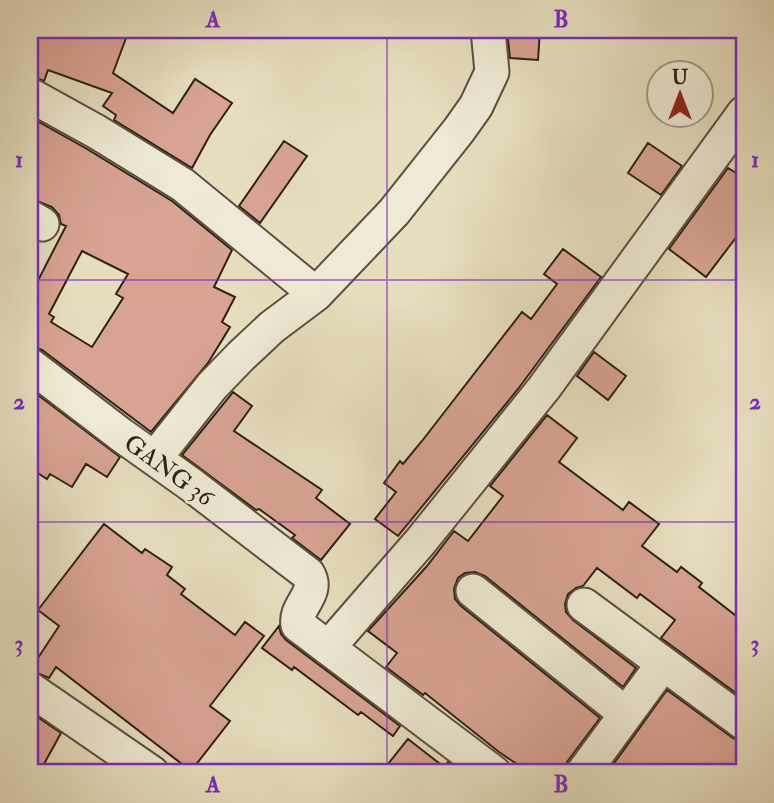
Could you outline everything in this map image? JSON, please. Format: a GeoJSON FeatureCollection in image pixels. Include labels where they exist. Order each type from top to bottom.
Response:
{"type":"FeatureCollection","features":[{"type":"Feature","properties":{"kind":"street"},"geometry":{"type":"LineString","coordinates":[[155,458],[212,386],[241,356],[272,327],[316,294],[394,212],[476,106],[492,72],[488,30]]}},
{"type":"Feature","properties":{"kind":"street"},"geometry":{"type":"LineString","coordinates":[[30,95],[183,185],[316,294]]}},
{"type":"Feature","properties":{"kind":"street"},"geometry":{"type":"LineString","coordinates":[[494,773],[328,648],[421,541],[536,398],[744,113]]}},
{"type":"Feature","properties":{"kind":"street","name":"GANG 36"},"geometry":{"type":"LineString","coordinates":[[30,365],[308,574],[312,579],[311,591],[297,620],[298,625],[328,648]]}},
{"type":"Feature","properties":{"kind":"street"},"geometry":{"type":"LineString","coordinates":[[473,591],[626,714]]}},
{"type":"Feature","properties":{"kind":"street"},"geometry":{"type":"LineString","coordinates":[[584,605],[744,723]]}},
{"type":"Feature","properties":{"kind":"street"},"geometry":{"type":"LineString","coordinates":[[583,773],[663,664]]}},
{"type":"Feature","properties":{"kind":"street"},"geometry":{"type":"LineString","coordinates":[[30,689],[138,769]]}},
{"type":"Feature","properties":{"kind":"building"},"geometry":{"type":"Polygon","coordinates":[[[30,30],[129,30],[113,73],[173,113],[195,79],[232,103],[192,168],[114,120],[116,115],[103,106],[112,93],[48,70],[44,81],[30,76],[30,30]]]}},
{"type":"Feature","properties":{"kind":"building"},"geometry":{"type":"Polygon","coordinates":[[[507,30],[540,30],[538,60],[510,58],[507,30]]]}},
{"type":"Feature","properties":{"kind":"building"},"geometry":{"type":"Polygon","coordinates":[[[30,117],[172,201],[232,250],[214,287],[235,297],[222,322],[230,327],[208,363],[151,432],[42,350],[30,346],[30,296],[66,226],[61,224],[59,215],[52,207],[30,198],[30,117]],[[82,251],[49,314],[54,317],[51,322],[92,347],[123,298],[116,294],[128,274],[82,251]]]}},
{"type":"Feature","properties":{"kind":"building"},"geometry":{"type":"Polygon","coordinates":[[[284,141],[307,156],[260,223],[239,206],[284,141]]]}},
{"type":"Feature","properties":{"kind":"building"},"geometry":{"type":"Polygon","coordinates":[[[648,143],[682,166],[661,195],[628,173],[648,143]]]}},
{"type":"Feature","properties":{"kind":"building"},"geometry":{"type":"Polygon","coordinates":[[[728,168],[744,178],[744,227],[706,277],[669,249],[728,168]]]}},
{"type":"Feature","properties":{"kind":"building"},"geometry":{"type":"Polygon","coordinates":[[[563,249],[601,277],[518,389],[398,536],[375,519],[396,492],[384,483],[400,461],[403,464],[422,441],[522,312],[531,319],[557,284],[544,274],[563,249]]]}},
{"type":"Feature","properties":{"kind":"building"},"geometry":{"type":"Polygon","coordinates":[[[594,352],[626,376],[608,400],[577,376],[594,352]]]}},
{"type":"Feature","properties":{"kind":"building"},"geometry":{"type":"Polygon","coordinates":[[[30,389],[120,457],[107,477],[86,464],[72,487],[50,474],[47,479],[30,468],[30,389]]]}},
{"type":"Feature","properties":{"kind":"building"},"geometry":{"type":"Polygon","coordinates":[[[233,392],[252,406],[234,431],[322,490],[316,498],[350,524],[321,560],[292,538],[295,535],[259,509],[256,510],[182,455],[233,392]]]}},
{"type":"Feature","properties":{"kind":"building"},"geometry":{"type":"Polygon","coordinates":[[[547,415],[577,438],[559,462],[623,510],[629,502],[659,524],[642,546],[677,572],[681,567],[702,583],[699,587],[744,622],[744,699],[661,638],[675,620],[640,594],[637,598],[597,568],[583,586],[568,594],[566,612],[636,668],[623,687],[485,576],[475,572],[465,573],[458,578],[454,589],[455,599],[461,606],[600,718],[567,762],[564,773],[530,773],[425,693],[423,695],[386,667],[397,653],[368,631],[427,566],[454,531],[468,541],[503,496],[490,486],[547,415]]]}},
{"type":"Feature","properties":{"kind":"building"},"geometry":{"type":"Polygon","coordinates":[[[104,524],[142,553],[145,549],[172,567],[167,575],[185,589],[181,594],[235,635],[245,622],[264,636],[210,706],[230,721],[191,771],[56,667],[49,678],[30,670],[59,626],[38,610],[104,524]]]}},
{"type":"Feature","properties":{"kind":"building"},"geometry":{"type":"Polygon","coordinates":[[[279,626],[286,640],[400,726],[393,736],[262,648],[279,626]]]}},
{"type":"Feature","properties":{"kind":"building"},"geometry":{"type":"Polygon","coordinates":[[[667,690],[733,738],[744,742],[744,773],[607,773],[667,690]]]}},
{"type":"Feature","properties":{"kind":"building"},"geometry":{"type":"Polygon","coordinates":[[[30,712],[61,733],[39,773],[30,773],[30,712]]]}},
{"type":"Feature","properties":{"kind":"building"},"geometry":{"type":"Polygon","coordinates":[[[408,739],[444,767],[448,762],[462,773],[400,773],[388,764],[408,739]]]}}]}
